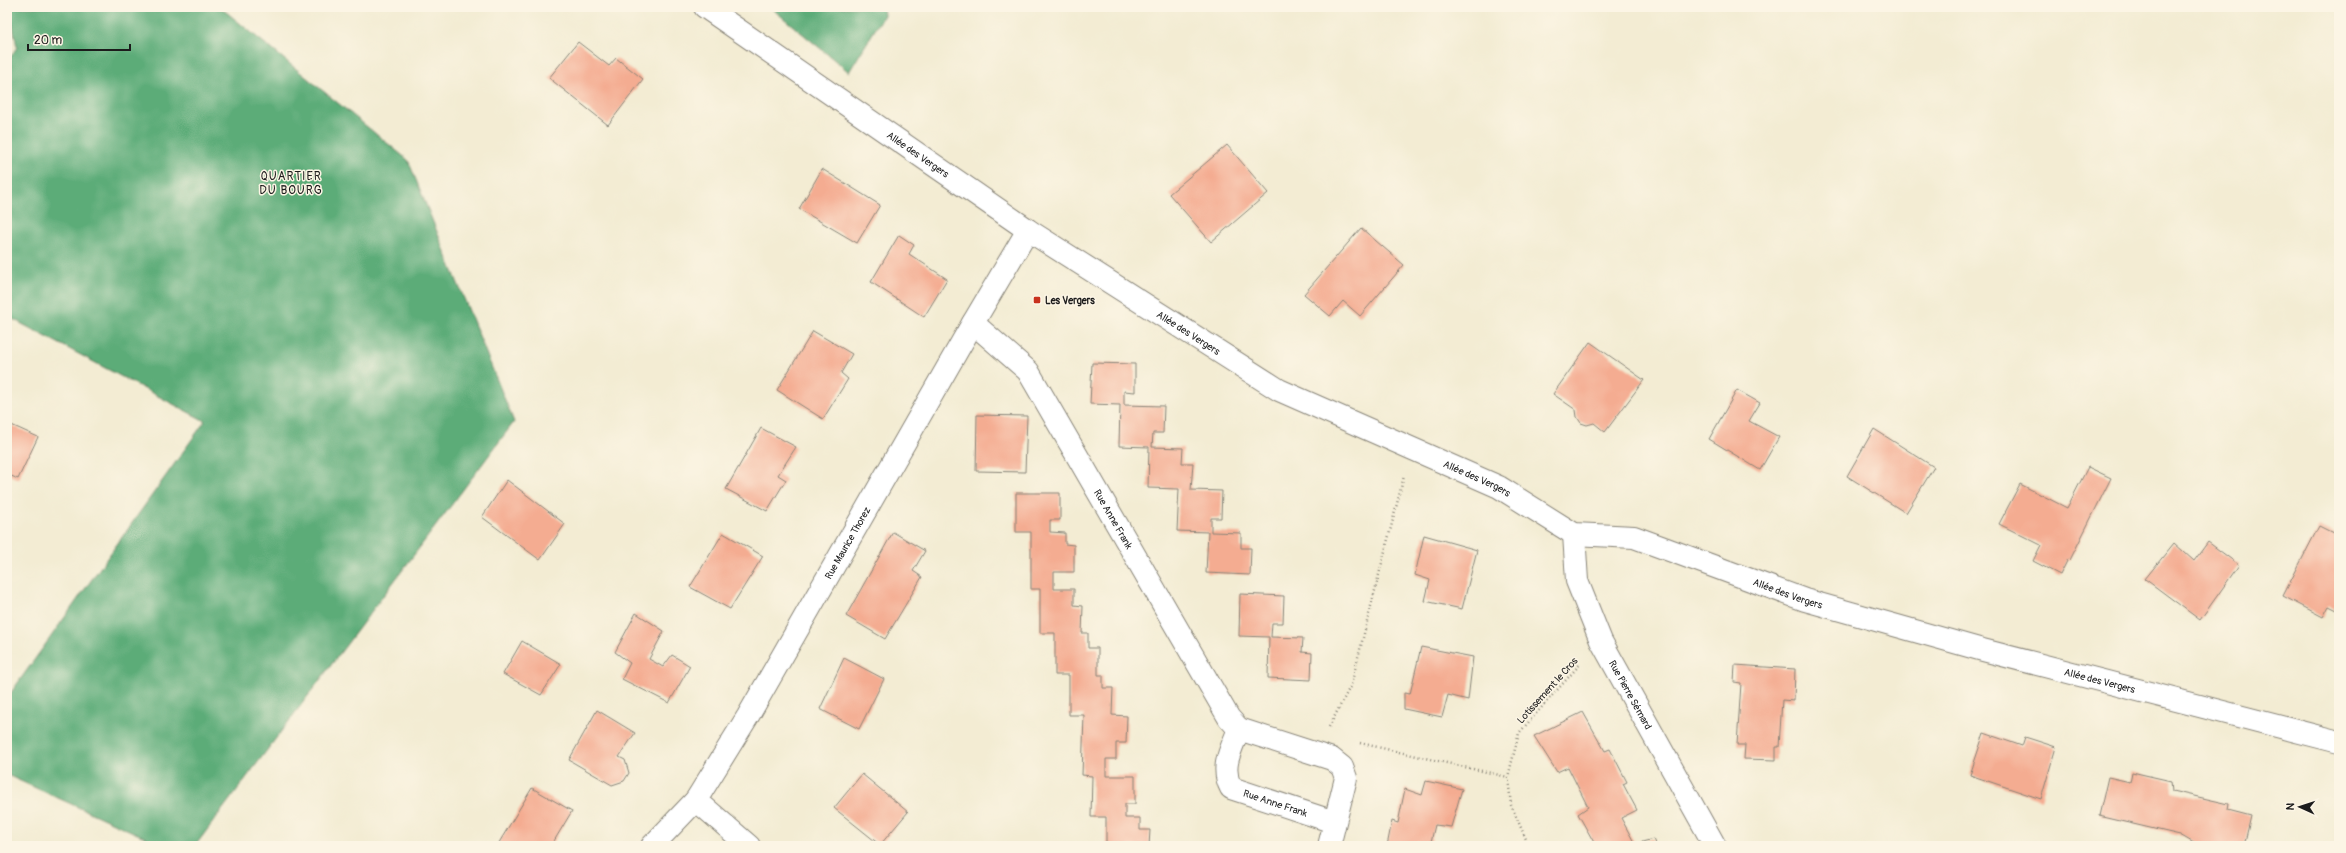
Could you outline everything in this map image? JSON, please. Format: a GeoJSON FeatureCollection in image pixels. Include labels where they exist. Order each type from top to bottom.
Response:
{"type":"FeatureCollection","features":[{"type":"Feature","properties":{"kind":"street","name":"Allée des Vergers"},"geometry":{"type":"LineString","coordinates":[[705,7],[1028,230],[1279,390],[1499,487],[1574,534],[1634,537],[1805,600],[1979,649],[2339,742]]}},
{"type":"Feature","properties":{"kind":"street","name":"Rue Maurice Thorez"},"geometry":{"type":"LineString","coordinates":[[652,846],[696,800],[748,716],[973,323],[1028,230]]}},
{"type":"Feature","properties":{"kind":"street","name":"Rue Anne Frank"},"geometry":{"type":"LineString","coordinates":[[973,323],[1028,371],[1229,718],[1239,729],[1225,769],[1225,778],[1231,788],[1334,822]]}},
{"type":"Feature","properties":{"kind":"street","name":"Rue Pierre Sémard"},"geometry":{"type":"LineString","coordinates":[[1574,534],[1577,581],[1601,641],[1715,846]]}},
{"type":"Feature","properties":{"kind":"street"},"geometry":{"type":"LineString","coordinates":[[1239,729],[1323,757],[1342,767],[1346,778],[1329,846]]}},
{"type":"Feature","properties":{"kind":"street"},"geometry":{"type":"LineString","coordinates":[[696,800],[749,846]]}},
{"type":"Feature","properties":{"kind":"path"},"geometry":{"type":"LineString","coordinates":[[1323,757],[1351,685],[1410,449]]}},
{"type":"Feature","properties":{"kind":"path","name":"Lotissement le Cros"},"geometry":{"type":"LineString","coordinates":[[1529,846],[1511,805],[1508,777],[1519,734],[1601,641]]}},
{"type":"Feature","properties":{"kind":"path"},"geometry":{"type":"LineString","coordinates":[[1323,757],[1359,742],[1508,777]]}},
{"type":"Feature","properties":{"kind":"green space"},"geometry":{"type":"Polygon","coordinates":[[[9,7],[220,7],[408,160],[514,422],[195,846],[164,846],[7,775],[7,698],[205,421],[7,316],[7,62],[17,47],[9,7]]]}},
{"type":"Feature","properties":{"kind":"green space"},"geometry":{"type":"Polygon","coordinates":[[[770,7],[883,7],[884,15],[849,72],[770,7]]]}},
{"type":"Feature","properties":{"kind":"building"},"geometry":{"type":"Polygon","coordinates":[[[578,42],[609,66],[616,58],[643,79],[608,125],[549,78],[578,42]]]}},
{"type":"Feature","properties":{"kind":"building"},"geometry":{"type":"Polygon","coordinates":[[[1227,145],[1268,193],[1211,242],[1169,194],[1227,145]]]}},
{"type":"Feature","properties":{"kind":"building"},"geometry":{"type":"Polygon","coordinates":[[[822,169],[880,205],[857,243],[799,209],[822,169]]]}},
{"type":"Feature","properties":{"kind":"building"},"geometry":{"type":"Polygon","coordinates":[[[1361,228],[1404,265],[1360,316],[1343,301],[1330,316],[1304,294],[1361,228]]]}},
{"type":"Feature","properties":{"kind":"building"},"geometry":{"type":"Polygon","coordinates":[[[899,235],[914,245],[909,254],[947,279],[924,317],[871,282],[899,235]]]}},
{"type":"Feature","properties":{"kind":"building"},"geometry":{"type":"Polygon","coordinates":[[[813,331],[852,354],[841,373],[848,379],[823,419],[777,390],[813,331]]]}},
{"type":"Feature","properties":{"kind":"building"},"geometry":{"type":"Polygon","coordinates":[[[1590,342],[1644,380],[1605,432],[1594,423],[1587,425],[1581,423],[1577,417],[1576,410],[1553,394],[1590,342]]]}},
{"type":"Feature","properties":{"kind":"building"},"geometry":{"type":"Polygon","coordinates":[[[1092,363],[1135,364],[1135,392],[1124,391],[1124,405],[1164,406],[1163,433],[1153,433],[1152,447],[1183,448],[1182,463],[1193,463],[1191,490],[1222,491],[1221,518],[1211,518],[1211,532],[1241,533],[1241,548],[1251,548],[1250,575],[1206,573],[1208,532],[1177,531],[1179,489],[1148,488],[1149,447],[1119,446],[1120,405],[1090,404],[1092,363]]]}},
{"type":"Feature","properties":{"kind":"building"},"geometry":{"type":"Polygon","coordinates":[[[1737,390],[1760,403],[1749,421],[1779,437],[1760,470],[1709,439],[1737,390]]]}},
{"type":"Feature","properties":{"kind":"building"},"geometry":{"type":"Polygon","coordinates":[[[977,415],[1027,416],[1025,472],[976,471],[977,415]]]}},
{"type":"Feature","properties":{"kind":"building"},"geometry":{"type":"Polygon","coordinates":[[[7,423],[38,437],[18,479],[7,474],[7,423]]]}},
{"type":"Feature","properties":{"kind":"building"},"geometry":{"type":"Polygon","coordinates":[[[761,428],[796,447],[778,475],[786,480],[767,511],[726,489],[761,428]]]}},
{"type":"Feature","properties":{"kind":"building"},"geometry":{"type":"Polygon","coordinates":[[[1874,429],[1934,467],[1906,513],[1847,476],[1874,429]]]}},
{"type":"Feature","properties":{"kind":"building"},"geometry":{"type":"Polygon","coordinates":[[[2088,467],[2111,478],[2070,560],[2068,559],[2060,575],[2033,561],[2041,545],[1999,524],[2020,484],[2067,508],[2088,467]]]}},
{"type":"Feature","properties":{"kind":"building"},"geometry":{"type":"Polygon","coordinates":[[[507,480],[565,524],[540,560],[482,517],[507,480]]]}},
{"type":"Feature","properties":{"kind":"building"},"geometry":{"type":"Polygon","coordinates":[[[1016,493],[1060,493],[1060,520],[1050,520],[1050,532],[1065,533],[1065,544],[1074,545],[1074,572],[1054,572],[1054,589],[1074,589],[1074,605],[1083,606],[1082,633],[1088,633],[1088,648],[1098,648],[1098,675],[1103,675],[1103,688],[1113,688],[1112,715],[1127,716],[1126,743],[1116,743],[1116,759],[1106,759],[1106,776],[1135,776],[1135,804],[1125,804],[1125,818],[1140,818],[1140,830],[1150,830],[1149,846],[1106,846],[1106,817],[1091,817],[1092,776],[1082,775],[1084,715],[1069,715],[1069,675],[1055,675],[1055,633],[1040,633],[1040,589],[1031,589],[1031,532],[1016,532],[1016,493]]]}},
{"type":"Feature","properties":{"kind":"building"},"geometry":{"type":"Polygon","coordinates":[[[2319,526],[2339,536],[2339,611],[2329,606],[2323,617],[2283,596],[2319,526]]]}},
{"type":"Feature","properties":{"kind":"building"},"geometry":{"type":"Polygon","coordinates":[[[893,532],[925,551],[913,571],[922,577],[885,639],[846,616],[893,532]]]}},
{"type":"Feature","properties":{"kind":"building"},"geometry":{"type":"Polygon","coordinates":[[[723,533],[763,556],[730,609],[690,587],[723,533]]]}},
{"type":"Feature","properties":{"kind":"building"},"geometry":{"type":"Polygon","coordinates":[[[1424,535],[1477,550],[1462,609],[1425,601],[1430,580],[1415,575],[1424,535]]]}},
{"type":"Feature","properties":{"kind":"building"},"geometry":{"type":"Polygon","coordinates":[[[2208,542],[2239,565],[2200,620],[2145,579],[2174,543],[2194,561],[2208,542]]]}},
{"type":"Feature","properties":{"kind":"building"},"geometry":{"type":"Polygon","coordinates":[[[1240,594],[1284,596],[1283,623],[1272,623],[1271,637],[1303,638],[1302,652],[1312,653],[1311,680],[1268,678],[1269,637],[1239,636],[1240,594]]]}},
{"type":"Feature","properties":{"kind":"building"},"geometry":{"type":"Polygon","coordinates":[[[636,613],[664,631],[649,659],[663,667],[672,655],[690,666],[669,703],[622,679],[630,663],[615,652],[636,613]]]}},
{"type":"Feature","properties":{"kind":"building"},"geometry":{"type":"Polygon","coordinates":[[[522,641],[561,664],[541,695],[503,674],[522,641]]]}},
{"type":"Feature","properties":{"kind":"building"},"geometry":{"type":"Polygon","coordinates":[[[1421,647],[1473,657],[1468,700],[1448,695],[1442,717],[1404,709],[1404,693],[1410,694],[1421,647]]]}},
{"type":"Feature","properties":{"kind":"building"},"geometry":{"type":"Polygon","coordinates":[[[844,658],[884,679],[859,729],[820,709],[844,658]]]}},
{"type":"Feature","properties":{"kind":"building"},"geometry":{"type":"Polygon","coordinates":[[[1735,665],[1795,669],[1794,701],[1782,700],[1779,747],[1776,747],[1776,760],[1744,759],[1745,745],[1737,745],[1741,683],[1734,682],[1735,665]]]}},
{"type":"Feature","properties":{"kind":"building"},"geometry":{"type":"Polygon","coordinates":[[[597,710],[635,733],[619,757],[625,760],[629,773],[624,781],[612,785],[569,760],[597,710]]]}},
{"type":"Feature","properties":{"kind":"building"},"geometry":{"type":"Polygon","coordinates":[[[1583,712],[1605,751],[1610,749],[1627,782],[1623,784],[1637,810],[1621,818],[1635,844],[1653,839],[1656,846],[1596,846],[1578,814],[1588,807],[1568,767],[1557,772],[1534,736],[1583,712]]]}},
{"type":"Feature","properties":{"kind":"building"},"geometry":{"type":"Polygon","coordinates":[[[1984,733],[2022,746],[2025,737],[2056,747],[2041,799],[1970,775],[1984,733]]]}},
{"type":"Feature","properties":{"kind":"building"},"geometry":{"type":"Polygon","coordinates":[[[2132,772],[2171,781],[2172,791],[2229,804],[2228,810],[2251,816],[2244,846],[2199,846],[2180,835],[2099,816],[2108,777],[2130,782],[2132,772]]]}},
{"type":"Feature","properties":{"kind":"building"},"geometry":{"type":"Polygon","coordinates":[[[862,774],[908,812],[880,845],[834,808],[862,774]]]}},
{"type":"Feature","properties":{"kind":"building"},"geometry":{"type":"Polygon","coordinates":[[[1426,781],[1462,789],[1451,827],[1435,825],[1430,846],[1387,846],[1392,821],[1398,823],[1405,789],[1422,795],[1426,781]]]}},
{"type":"Feature","properties":{"kind":"building"},"geometry":{"type":"Polygon","coordinates":[[[532,788],[572,811],[551,846],[497,846],[532,788]]]}},
{"type":"Feature","properties":{"kind":"place","name":"Les Vergers"},"geometry":{"type":"Point","coordinates":[1037,300]}},
{"type":"Feature","properties":{"kind":"district","name":"QUARTIER DU BOURG"},"geometry":{"type":"Point","coordinates":[291,183]}}]}
